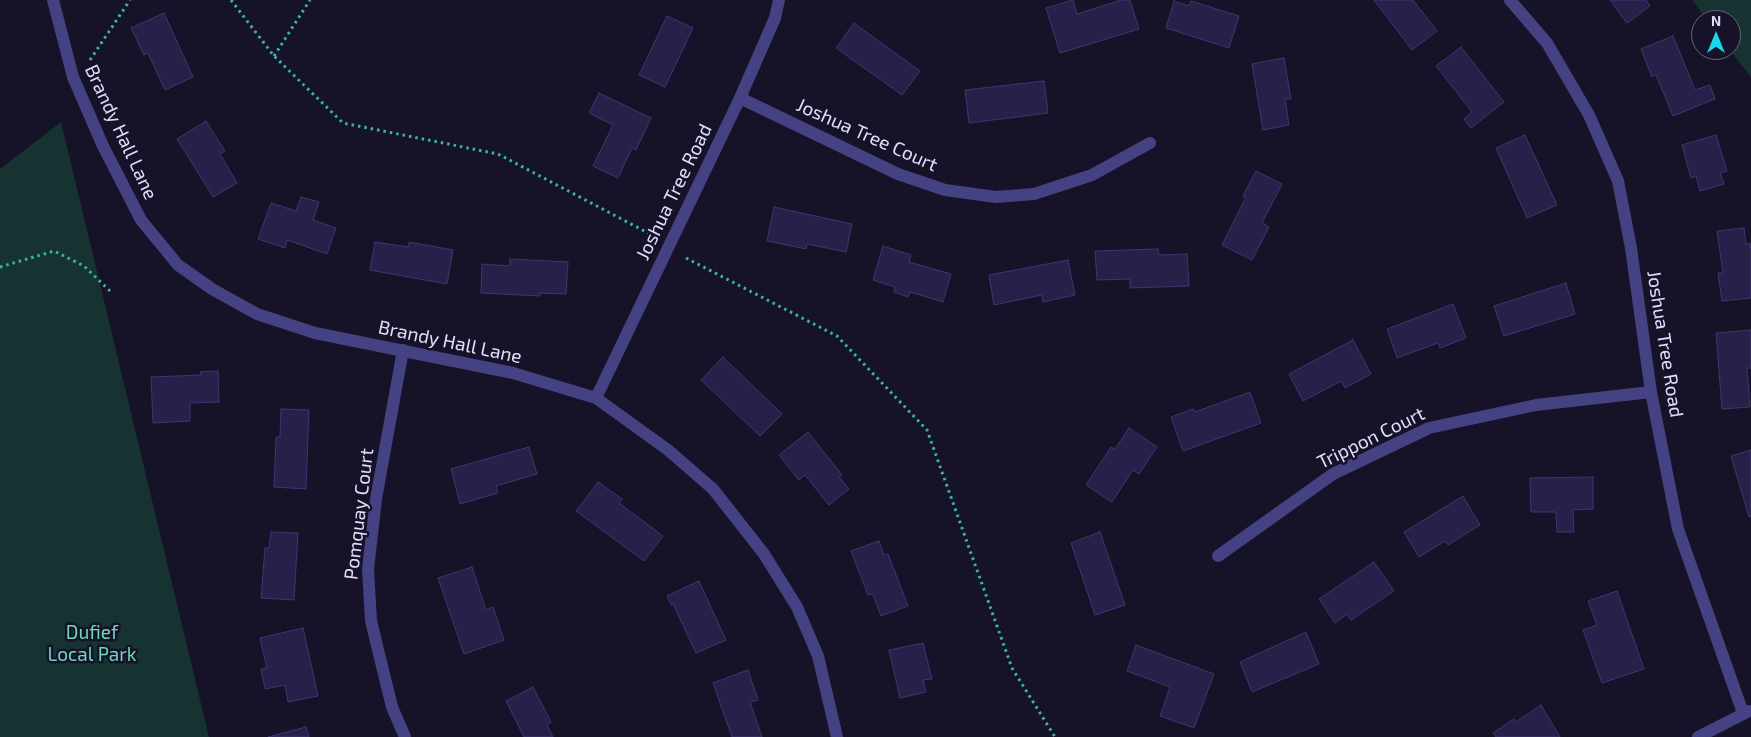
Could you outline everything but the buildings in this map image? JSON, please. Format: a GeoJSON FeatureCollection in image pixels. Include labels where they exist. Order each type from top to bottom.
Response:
{"type":"FeatureCollection","features":[{"type":"Feature","properties":{"kind":"street","name":"Brandy Hall Lane"},"geometry":{"type":"LineString","coordinates":[[53,0],[73,78],[103,146],[141,220],[178,265],[212,289],[257,314],[315,333],[513,373],[596,398],[668,450],[713,489],[764,554],[797,607],[818,656],[837,737]]}},
{"type":"Feature","properties":{"kind":"street","name":"Joshua Tree Road"},"geometry":{"type":"LineString","coordinates":[[596,398],[740,98],[775,18],[779,0]]}},
{"type":"Feature","properties":{"kind":"street","name":"Joshua Tree Road"},"geometry":{"type":"LineString","coordinates":[[1510,0],[1547,43],[1589,115],[1618,181],[1631,248],[1651,392],[1678,529],[1747,711]]}},
{"type":"Feature","properties":{"kind":"street","name":"Joshua Tree Court"},"geometry":{"type":"LineString","coordinates":[[740,98],[898,174],[945,190],[996,197],[1034,194],[1092,176],[1150,143]]}},
{"type":"Feature","properties":{"kind":"street","name":"Pomquay Court"},"geometry":{"type":"LineString","coordinates":[[403,350],[376,499],[368,569],[371,621],[392,707],[406,737]]}},
{"type":"Feature","properties":{"kind":"street","name":"Trippon Court"},"geometry":{"type":"LineString","coordinates":[[1218,556],[1333,474],[1429,428],[1536,405],[1651,392]]}},
{"type":"Feature","properties":{"kind":"street"},"geometry":{"type":"LineString","coordinates":[[1698,737],[1747,711]]}},
{"type":"Feature","properties":{"kind":"path"},"geometry":{"type":"LineString","coordinates":[[88,63],[130,0]]}},
{"type":"Feature","properties":{"kind":"path"},"geometry":{"type":"LineString","coordinates":[[230,0],[274,56],[343,123],[498,154],[653,235],[668,249],[837,336],[927,430],[1012,668],[1055,737]]}},
{"type":"Feature","properties":{"kind":"path"},"geometry":{"type":"LineString","coordinates":[[274,56],[310,0]]}},
{"type":"Feature","properties":{"kind":"path"},"geometry":{"type":"LineString","coordinates":[[0,267],[54,251],[84,266],[110,290]]}},
{"type":"Feature","properties":{"kind":"green space"},"geometry":{"type":"Polygon","coordinates":[[[1692,0],[1751,0],[1751,77],[1738,60],[1741,60],[1741,10],[1700,10],[1692,0]]]}},
{"type":"Feature","properties":{"kind":"green space","name":"Dufief Local Park"},"geometry":{"type":"Polygon","coordinates":[[[61,122],[209,737],[0,737],[0,169],[61,122]]]}}]}
